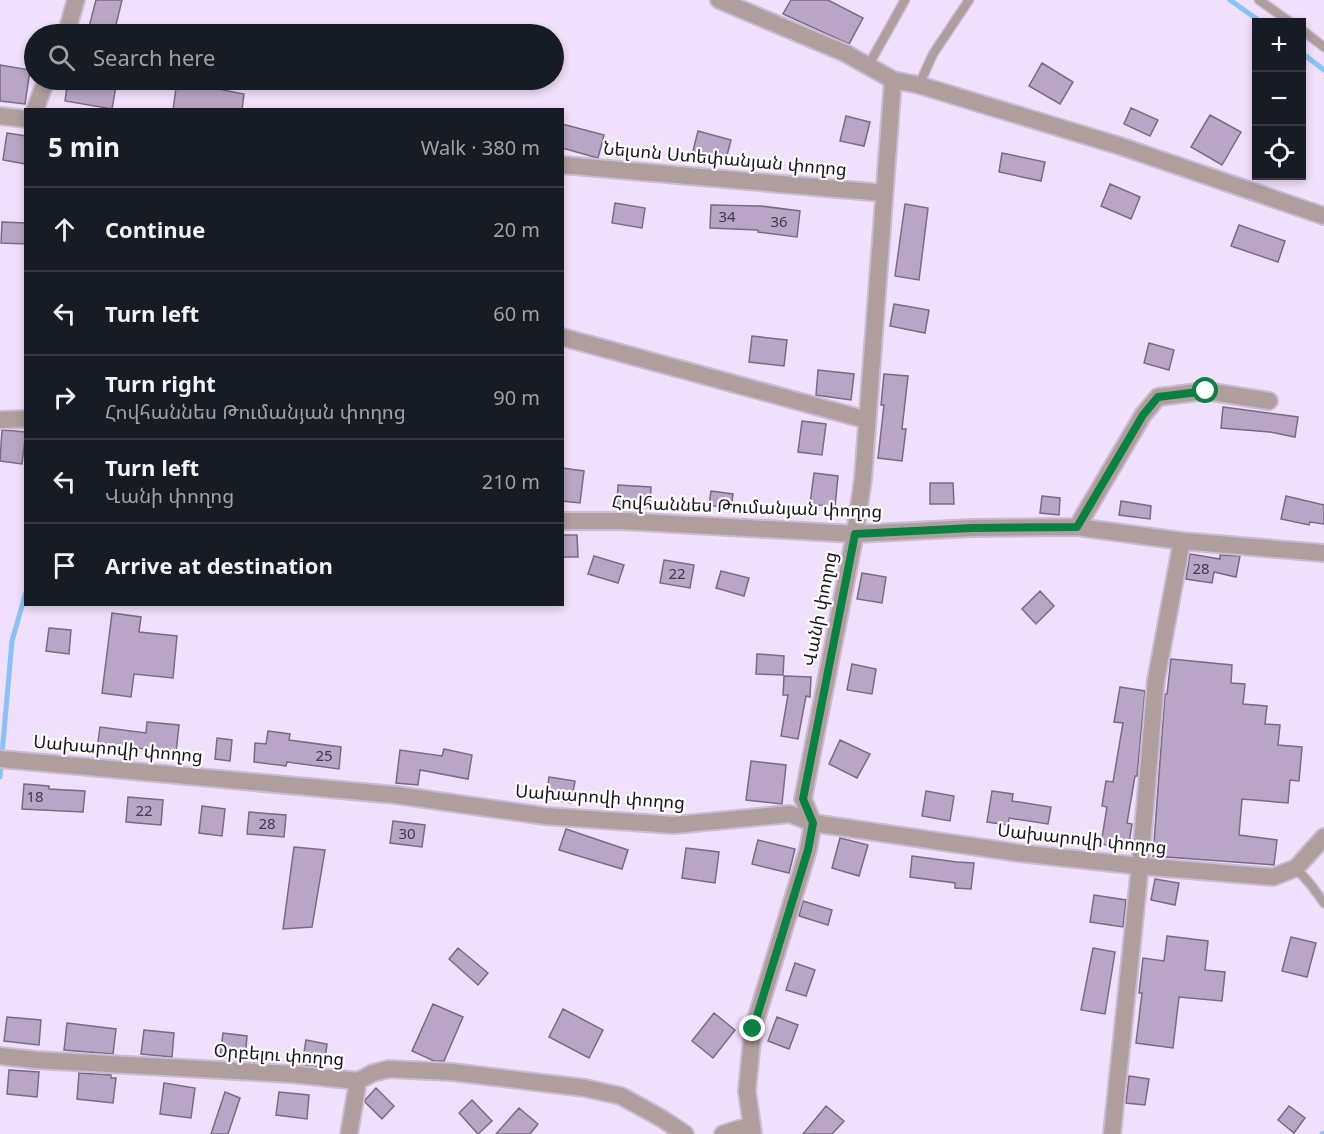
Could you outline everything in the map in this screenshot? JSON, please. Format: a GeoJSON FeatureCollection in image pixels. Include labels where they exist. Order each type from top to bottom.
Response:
{"type":"FeatureCollection","features":[{"type":"Feature","properties":{"kind":"street"},"geometry":{"type":"LineString","coordinates":[[69,24],[76,0]]}},
{"type":"Feature","properties":{"kind":"street"},"geometry":{"type":"LineString","coordinates":[[719,0],[845,53],[893,80],[919,85],[1120,146],[1324,216]]}},
{"type":"Feature","properties":{"kind":"street","name":"Վանի փողոց"},"geometry":{"type":"LineString","coordinates":[[753,1130],[747,1091],[753,1029],[808,850],[813,823],[803,799],[855,534],[863,479],[893,80]]}},
{"type":"Feature","properties":{"kind":"street"},"geometry":{"type":"LineString","coordinates":[[35,108],[42,90]]}},
{"type":"Feature","properties":{"kind":"street"},"geometry":{"type":"LineString","coordinates":[[0,116],[24,119]]}},
{"type":"Feature","properties":{"kind":"street","name":"Նելսոն Ստեփանյան փողոց"},"geometry":{"type":"LineString","coordinates":[[564,165],[884,193]]}},
{"type":"Feature","properties":{"kind":"street"},"geometry":{"type":"LineString","coordinates":[[564,338],[867,420]]}},
{"type":"Feature","properties":{"kind":"street"},"geometry":{"type":"LineString","coordinates":[[1077,527],[1143,415],[1158,397],[1206,391],[1269,401]]}},
{"type":"Feature","properties":{"kind":"street"},"geometry":{"type":"LineString","coordinates":[[0,420],[24,419]]}},
{"type":"Feature","properties":{"kind":"street","name":"Հովհաննես Թումանյան փողոց"},"geometry":{"type":"LineString","coordinates":[[564,520],[733,526],[855,534],[972,528],[1077,527],[1182,541],[1324,553]]}},
{"type":"Feature","properties":{"kind":"street"},"geometry":{"type":"LineString","coordinates":[[1112,1134],[1140,866],[1156,680],[1182,541]]}},
{"type":"Feature","properties":{"kind":"street","name":"Սախարովի փողոց"},"geometry":{"type":"LineString","coordinates":[[5,759],[396,795],[545,816],[674,825],[790,814],[813,823],[1007,851],[1140,866],[1274,877],[1296,868]]}},
{"type":"Feature","properties":{"kind":"street"},"geometry":{"type":"LineString","coordinates":[[1296,868],[1324,837]]}},
{"type":"Feature","properties":{"kind":"street","name":"Օրբելու փողոց"},"geometry":{"type":"LineString","coordinates":[[0,1056],[291,1074],[358,1081],[373,1073],[389,1069],[452,1072],[585,1088],[621,1096],[685,1134]]}},
{"type":"Feature","properties":{"kind":"street"},"geometry":{"type":"LineString","coordinates":[[349,1134],[358,1081]]}},
{"type":"Feature","properties":{"kind":"street"},"geometry":{"type":"LineString","coordinates":[[723,1134],[753,1130]]}},
{"type":"Feature","properties":{"kind":"lane"},"geometry":{"type":"LineString","coordinates":[[868,66],[905,0]]}},
{"type":"Feature","properties":{"kind":"lane"},"geometry":{"type":"LineString","coordinates":[[919,85],[933,54],[969,0]]}},
{"type":"Feature","properties":{"kind":"lane"},"geometry":{"type":"LineString","coordinates":[[1259,0],[1284,18]]}},
{"type":"Feature","properties":{"kind":"lane"},"geometry":{"type":"LineString","coordinates":[[1306,33],[1324,47]]}},
{"type":"Feature","properties":{"kind":"lane"},"geometry":{"type":"LineString","coordinates":[[1296,868],[1324,903]]}},
{"type":"Feature","properties":{"kind":"building"},"geometry":{"type":"Polygon","coordinates":[[[96,0],[122,0],[116,24],[90,24],[96,0]]]}},
{"type":"Feature","properties":{"kind":"building"},"geometry":{"type":"Polygon","coordinates":[[[791,0],[828,0],[863,18],[849,44],[783,14],[791,0]]]}},
{"type":"Feature","properties":{"kind":"building"},"geometry":{"type":"Polygon","coordinates":[[[1042,63],[1073,82],[1060,104],[1029,86],[1042,63]]]}},
{"type":"Feature","properties":{"kind":"building"},"geometry":{"type":"Polygon","coordinates":[[[0,65],[24,69],[24,90],[27,90],[25,104],[0,101],[0,65]]]}},
{"type":"Feature","properties":{"kind":"building"},"geometry":{"type":"Polygon","coordinates":[[[67,90],[115,90],[112,108],[65,101],[67,90]]]}},
{"type":"Feature","properties":{"kind":"building"},"geometry":{"type":"Polygon","coordinates":[[[176,90],[223,90],[244,94],[242,108],[173,108],[176,90]]]}},
{"type":"Feature","properties":{"kind":"building"},"geometry":{"type":"Polygon","coordinates":[[[1131,108],[1158,120],[1150,136],[1124,124],[1131,108]]]}},
{"type":"Feature","properties":{"kind":"building"},"geometry":{"type":"Polygon","coordinates":[[[1210,115],[1241,132],[1222,165],[1191,147],[1210,115]]]}},
{"type":"Feature","properties":{"kind":"building"},"geometry":{"type":"Polygon","coordinates":[[[846,116],[870,122],[864,146],[840,141],[846,116]]]}},
{"type":"Feature","properties":{"kind":"building"},"geometry":{"type":"Polygon","coordinates":[[[564,125],[604,135],[598,158],[564,149],[564,125]]]}},
{"type":"Feature","properties":{"kind":"building"},"geometry":{"type":"Polygon","coordinates":[[[698,131],[731,140],[725,163],[692,155],[698,131]]]}},
{"type":"Feature","properties":{"kind":"building"},"geometry":{"type":"Polygon","coordinates":[[[7,133],[24,136],[24,164],[3,160],[7,133]]]}},
{"type":"Feature","properties":{"kind":"building"},"geometry":{"type":"Polygon","coordinates":[[[1002,153],[1045,162],[1041,181],[999,172],[1002,153]]]}},
{"type":"Feature","properties":{"kind":"building"},"geometry":{"type":"Polygon","coordinates":[[[1110,184],[1140,197],[1131,219],[1101,206],[1110,184]]]}},
{"type":"Feature","properties":{"kind":"building"},"geometry":{"type":"Polygon","coordinates":[[[615,203],[645,208],[642,228],[612,223],[615,203]]]}},
{"type":"Feature","properties":{"kind":"building"},"geometry":{"type":"Polygon","coordinates":[[[905,204],[928,208],[919,280],[895,276],[905,204]]]}},
{"type":"Feature","properties":{"kind":"building"},"geometry":{"type":"Polygon","coordinates":[[[711,205],[761,206],[800,211],[797,237],[758,232],[758,230],[710,228],[711,205]]]}},
{"type":"Feature","properties":{"kind":"building"},"geometry":{"type":"Polygon","coordinates":[[[2,222],[24,223],[24,244],[1,243],[2,222]]]}},
{"type":"Feature","properties":{"kind":"building"},"geometry":{"type":"Polygon","coordinates":[[[1239,225],[1285,241],[1278,262],[1231,246],[1239,225]]]}},
{"type":"Feature","properties":{"kind":"building"},"geometry":{"type":"Polygon","coordinates":[[[894,304],[929,310],[925,333],[890,326],[894,304]]]}},
{"type":"Feature","properties":{"kind":"building"},"geometry":{"type":"Polygon","coordinates":[[[752,336],[787,340],[784,366],[749,362],[752,336]]]}},
{"type":"Feature","properties":{"kind":"building"},"geometry":{"type":"Polygon","coordinates":[[[1149,343],[1174,350],[1169,370],[1144,363],[1149,343]]]}},
{"type":"Feature","properties":{"kind":"building"},"geometry":{"type":"Polygon","coordinates":[[[818,370],[854,374],[851,400],[816,395],[818,370]]]}},
{"type":"Feature","properties":{"kind":"building"},"geometry":{"type":"Polygon","coordinates":[[[884,374],[908,376],[902,429],[906,429],[902,461],[878,458],[884,405],[881,405],[884,374]]]}},
{"type":"Feature","properties":{"kind":"building"},"geometry":{"type":"Polygon","coordinates":[[[1223,407],[1298,417],[1295,437],[1270,432],[1221,428],[1223,407]]]}},
{"type":"Feature","properties":{"kind":"building"},"geometry":{"type":"Polygon","coordinates":[[[802,421],[826,424],[822,455],[798,452],[802,421]]]}},
{"type":"Feature","properties":{"kind":"building"},"geometry":{"type":"Polygon","coordinates":[[[2,430],[24,432],[22,464],[0,461],[2,430]]]}},
{"type":"Feature","properties":{"kind":"building"},"geometry":{"type":"Polygon","coordinates":[[[564,468],[584,471],[580,503],[564,501],[564,468]]]}},
{"type":"Feature","properties":{"kind":"building"},"geometry":{"type":"Polygon","coordinates":[[[814,473],[838,476],[835,507],[810,504],[814,473]]]}},
{"type":"Feature","properties":{"kind":"building"},"geometry":{"type":"Polygon","coordinates":[[[930,483],[953,483],[954,504],[930,504],[930,483]]]}},
{"type":"Feature","properties":{"kind":"building"},"geometry":{"type":"Polygon","coordinates":[[[618,485],[651,487],[650,508],[617,506],[618,485]]]}},
{"type":"Feature","properties":{"kind":"building"},"geometry":{"type":"Polygon","coordinates":[[[711,491],[733,494],[731,509],[709,505],[711,491]]]}},
{"type":"Feature","properties":{"kind":"building"},"geometry":{"type":"Polygon","coordinates":[[[1042,496],[1060,498],[1059,515],[1040,513],[1042,496]]]}},
{"type":"Feature","properties":{"kind":"building"},"geometry":{"type":"Polygon","coordinates":[[[1286,496],[1324,505],[1324,524],[1310,522],[1309,525],[1281,519],[1286,496]]]}},
{"type":"Feature","properties":{"kind":"building"},"geometry":{"type":"Polygon","coordinates":[[[1121,501],[1151,506],[1150,519],[1119,515],[1121,501]]]}},
{"type":"Feature","properties":{"kind":"building"},"geometry":{"type":"Polygon","coordinates":[[[564,535],[577,535],[578,557],[564,557],[564,535]]]}},
{"type":"Feature","properties":{"kind":"building"},"geometry":{"type":"Polygon","coordinates":[[[1190,554],[1220,559],[1220,555],[1240,556],[1236,577],[1214,572],[1212,583],[1186,579],[1190,554]]]}},
{"type":"Feature","properties":{"kind":"building"},"geometry":{"type":"Polygon","coordinates":[[[594,556],[624,565],[618,583],[588,574],[594,556]]]}},
{"type":"Feature","properties":{"kind":"building"},"geometry":{"type":"Polygon","coordinates":[[[664,560],[694,565],[690,588],[660,583],[664,560]]]}},
{"type":"Feature","properties":{"kind":"building"},"geometry":{"type":"Polygon","coordinates":[[[721,571],[749,578],[744,596],[716,588],[721,571]]]}},
{"type":"Feature","properties":{"kind":"building"},"geometry":{"type":"Polygon","coordinates":[[[862,573],[886,577],[882,603],[857,599],[862,573]]]}},
{"type":"Feature","properties":{"kind":"building"},"geometry":{"type":"Polygon","coordinates":[[[1040,591],[1054,606],[1036,624],[1022,609],[1040,591]]]}},
{"type":"Feature","properties":{"kind":"building"},"geometry":{"type":"Polygon","coordinates":[[[112,613],[141,617],[139,632],[177,636],[173,678],[134,674],[131,697],[102,693],[112,613]]]}},
{"type":"Feature","properties":{"kind":"building"},"geometry":{"type":"Polygon","coordinates":[[[49,628],[71,630],[69,654],[46,651],[49,628]]]}},
{"type":"Feature","properties":{"kind":"building"},"geometry":{"type":"Polygon","coordinates":[[[757,654],[784,656],[783,675],[756,674],[757,654]]]}},
{"type":"Feature","properties":{"kind":"building"},"geometry":{"type":"Polygon","coordinates":[[[1171,659],[1232,665],[1231,683],[1245,684],[1243,704],[1267,706],[1265,724],[1280,725],[1278,745],[1302,747],[1299,781],[1290,780],[1288,803],[1242,799],[1239,835],[1277,840],[1274,865],[1153,856],[1165,694],[1167,694],[1171,659]]]}},
{"type":"Feature","properties":{"kind":"building"},"geometry":{"type":"Polygon","coordinates":[[[852,664],[876,669],[872,694],[847,690],[852,664]]]}},
{"type":"Feature","properties":{"kind":"building"},"geometry":{"type":"Polygon","coordinates":[[[784,676],[811,677],[810,697],[806,696],[798,739],[781,736],[788,695],[783,695],[784,676]]]}},
{"type":"Feature","properties":{"kind":"building"},"geometry":{"type":"Polygon","coordinates":[[[1120,687],[1145,691],[1137,776],[1135,776],[1127,823],[1132,824],[1128,849],[1101,844],[1107,807],[1102,806],[1106,781],[1113,782],[1123,723],[1114,722],[1120,687]]]}},
{"type":"Feature","properties":{"kind":"building"},"geometry":{"type":"Polygon","coordinates":[[[147,722],[179,725],[176,753],[130,747],[129,753],[97,749],[100,727],[146,733],[147,722]]]}},
{"type":"Feature","properties":{"kind":"building"},"geometry":{"type":"Polygon","coordinates":[[[268,731],[290,734],[289,740],[341,747],[339,769],[287,762],[286,766],[254,762],[255,743],[266,744],[268,731]]]}},
{"type":"Feature","properties":{"kind":"building"},"geometry":{"type":"Polygon","coordinates":[[[217,738],[232,740],[230,761],[215,759],[217,738]]]}},
{"type":"Feature","properties":{"kind":"building"},"geometry":{"type":"Polygon","coordinates":[[[840,740],[870,754],[857,778],[829,764],[840,740]]]}},
{"type":"Feature","properties":{"kind":"building"},"geometry":{"type":"Polygon","coordinates":[[[444,749],[472,755],[468,779],[420,770],[418,785],[396,783],[400,750],[442,756],[444,749]]]}},
{"type":"Feature","properties":{"kind":"building"},"geometry":{"type":"Polygon","coordinates":[[[751,761],[786,765],[782,804],[746,800],[751,761]]]}},
{"type":"Feature","properties":{"kind":"building"},"geometry":{"type":"Polygon","coordinates":[[[549,777],[575,781],[571,803],[546,799],[549,777]]]}},
{"type":"Feature","properties":{"kind":"building"},"geometry":{"type":"Polygon","coordinates":[[[24,784],[49,786],[49,789],[85,791],[83,812],[22,809],[24,784]]]}},
{"type":"Feature","properties":{"kind":"building"},"geometry":{"type":"Polygon","coordinates":[[[926,791],[954,796],[950,821],[922,816],[926,791]]]}},
{"type":"Feature","properties":{"kind":"building"},"geometry":{"type":"Polygon","coordinates":[[[992,791],[1013,794],[1012,801],[1051,807],[1048,824],[1009,818],[1008,825],[987,822],[992,791]]]}},
{"type":"Feature","properties":{"kind":"building"},"geometry":{"type":"Polygon","coordinates":[[[128,797],[163,800],[161,825],[126,822],[128,797]]]}},
{"type":"Feature","properties":{"kind":"building"},"geometry":{"type":"Polygon","coordinates":[[[202,806],[225,809],[222,836],[199,833],[202,806]]]}},
{"type":"Feature","properties":{"kind":"building"},"geometry":{"type":"Polygon","coordinates":[[[249,812],[286,815],[284,837],[247,834],[249,812]]]}},
{"type":"Feature","properties":{"kind":"building"},"geometry":{"type":"Polygon","coordinates":[[[393,821],[425,825],[422,847],[390,843],[393,821]]]}},
{"type":"Feature","properties":{"kind":"building"},"geometry":{"type":"Polygon","coordinates":[[[566,829],[628,850],[622,869],[559,850],[566,829]]]}},
{"type":"Feature","properties":{"kind":"building"},"geometry":{"type":"Polygon","coordinates":[[[840,838],[868,845],[859,876],[832,868],[840,838]]]}},
{"type":"Feature","properties":{"kind":"building"},"geometry":{"type":"Polygon","coordinates":[[[758,840],[795,849],[789,873],[752,864],[758,840]]]}},
{"type":"Feature","properties":{"kind":"building"},"geometry":{"type":"Polygon","coordinates":[[[294,847],[325,850],[312,927],[283,929],[294,847]]]}},
{"type":"Feature","properties":{"kind":"building"},"geometry":{"type":"Polygon","coordinates":[[[686,848],[719,852],[715,883],[682,878],[686,848]]]}},
{"type":"Feature","properties":{"kind":"building"},"geometry":{"type":"Polygon","coordinates":[[[912,856],[974,863],[971,889],[955,888],[955,883],[910,877],[912,856]]]}},
{"type":"Feature","properties":{"kind":"building"},"geometry":{"type":"Polygon","coordinates":[[[1155,879],[1179,883],[1175,905],[1151,900],[1155,879]]]}},
{"type":"Feature","properties":{"kind":"building"},"geometry":{"type":"Polygon","coordinates":[[[1094,895],[1126,900],[1123,927],[1090,922],[1094,895]]]}},
{"type":"Feature","properties":{"kind":"building"},"geometry":{"type":"Polygon","coordinates":[[[803,901],[832,910],[828,925],[799,916],[803,901]]]}},
{"type":"Feature","properties":{"kind":"building"},"geometry":{"type":"Polygon","coordinates":[[[1167,936],[1208,941],[1205,970],[1225,972],[1222,1001],[1179,997],[1173,1048],[1136,1043],[1142,993],[1139,993],[1143,958],[1164,961],[1167,936]]]}},
{"type":"Feature","properties":{"kind":"building"},"geometry":{"type":"Polygon","coordinates":[[[1291,937],[1316,943],[1307,977],[1282,971],[1291,937]]]}},
{"type":"Feature","properties":{"kind":"building"},"geometry":{"type":"Polygon","coordinates":[[[458,948],[488,973],[478,985],[449,959],[458,948]]]}},
{"type":"Feature","properties":{"kind":"building"},"geometry":{"type":"Polygon","coordinates":[[[1093,948],[1115,952],[1105,1014],[1081,1010],[1093,948]]]}},
{"type":"Feature","properties":{"kind":"building"},"geometry":{"type":"Polygon","coordinates":[[[795,963],[815,970],[806,996],[786,990],[795,963]]]}},
{"type":"Feature","properties":{"kind":"building"},"geometry":{"type":"Polygon","coordinates":[[[433,1004],[463,1017],[444,1061],[434,1061],[412,1051],[433,1004]]]}},
{"type":"Feature","properties":{"kind":"building"},"geometry":{"type":"Polygon","coordinates":[[[563,1009],[603,1030],[589,1058],[549,1037],[563,1009]]]}},
{"type":"Feature","properties":{"kind":"building"},"geometry":{"type":"Polygon","coordinates":[[[714,1013],[735,1030],[713,1058],[692,1041],[714,1013]]]}},
{"type":"Feature","properties":{"kind":"building"},"geometry":{"type":"Polygon","coordinates":[[[7,1017],[41,1020],[39,1045],[4,1041],[7,1017]]]}},
{"type":"Feature","properties":{"kind":"building"},"geometry":{"type":"Polygon","coordinates":[[[777,1017],[798,1025],[789,1049],[768,1041],[777,1017]]]}},
{"type":"Feature","properties":{"kind":"building"},"geometry":{"type":"Polygon","coordinates":[[[67,1023],[116,1029],[113,1054],[64,1050],[67,1023]]]}},
{"type":"Feature","properties":{"kind":"building"},"geometry":{"type":"Polygon","coordinates":[[[144,1030],[174,1033],[172,1057],[141,1054],[144,1030]]]}},
{"type":"Feature","properties":{"kind":"building"},"geometry":{"type":"Polygon","coordinates":[[[223,1033],[247,1036],[245,1060],[220,1057],[223,1033]]]}},
{"type":"Feature","properties":{"kind":"building"},"geometry":{"type":"Polygon","coordinates":[[[306,1040],[327,1044],[324,1067],[302,1065],[306,1040]]]}},
{"type":"Feature","properties":{"kind":"building"},"geometry":{"type":"Polygon","coordinates":[[[9,1070],[39,1072],[37,1097],[7,1094],[9,1070]]]}},
{"type":"Feature","properties":{"kind":"building"},"geometry":{"type":"Polygon","coordinates":[[[79,1073],[111,1075],[111,1078],[116,1078],[113,1103],[77,1099],[79,1073]]]}},
{"type":"Feature","properties":{"kind":"building"},"geometry":{"type":"Polygon","coordinates":[[[1129,1076],[1149,1079],[1145,1105],[1126,1103],[1129,1076]]]}},
{"type":"Feature","properties":{"kind":"building"},"geometry":{"type":"Polygon","coordinates":[[[164,1083],[195,1088],[191,1118],[160,1114],[164,1083]]]}},
{"type":"Feature","properties":{"kind":"building"},"geometry":{"type":"Polygon","coordinates":[[[376,1088],[394,1106],[382,1119],[365,1102],[376,1088]]]}},
{"type":"Feature","properties":{"kind":"building"},"geometry":{"type":"Polygon","coordinates":[[[225,1092],[240,1098],[228,1134],[211,1134],[225,1092]]]}},
{"type":"Feature","properties":{"kind":"building"},"geometry":{"type":"Polygon","coordinates":[[[279,1092],[309,1095],[307,1119],[276,1115],[279,1092]]]}},
{"type":"Feature","properties":{"kind":"building"},"geometry":{"type":"Polygon","coordinates":[[[472,1100],[492,1121],[478,1134],[459,1113],[472,1100]]]}},
{"type":"Feature","properties":{"kind":"building"},"geometry":{"type":"Polygon","coordinates":[[[826,1106],[844,1121],[832,1134],[803,1134],[826,1106]]]}},
{"type":"Feature","properties":{"kind":"building"},"geometry":{"type":"Polygon","coordinates":[[[1289,1106],[1305,1118],[1294,1133],[1278,1120],[1289,1106]]]}},
{"type":"Feature","properties":{"kind":"building"},"geometry":{"type":"Polygon","coordinates":[[[519,1108],[538,1124],[530,1134],[496,1134],[519,1108]]]}},
{"type":"Feature","properties":{"kind":"waterway"},"geometry":{"type":"LineString","coordinates":[[1230,0],[1255,18]]}},
{"type":"Feature","properties":{"kind":"waterway"},"geometry":{"type":"LineString","coordinates":[[1306,56],[1324,70]]}},
{"type":"Feature","properties":{"kind":"waterway"},"geometry":{"type":"LineString","coordinates":[[0,777],[12,641],[24,599]]}},
{"type":"Feature","properties":{"kind":"route"},"geometry":{"type":"LineString","coordinates":[[753,1029],[808,850],[813,823],[803,799],[855,534],[972,528],[1077,527],[1143,415],[1158,397],[1206,391]]}}]}
